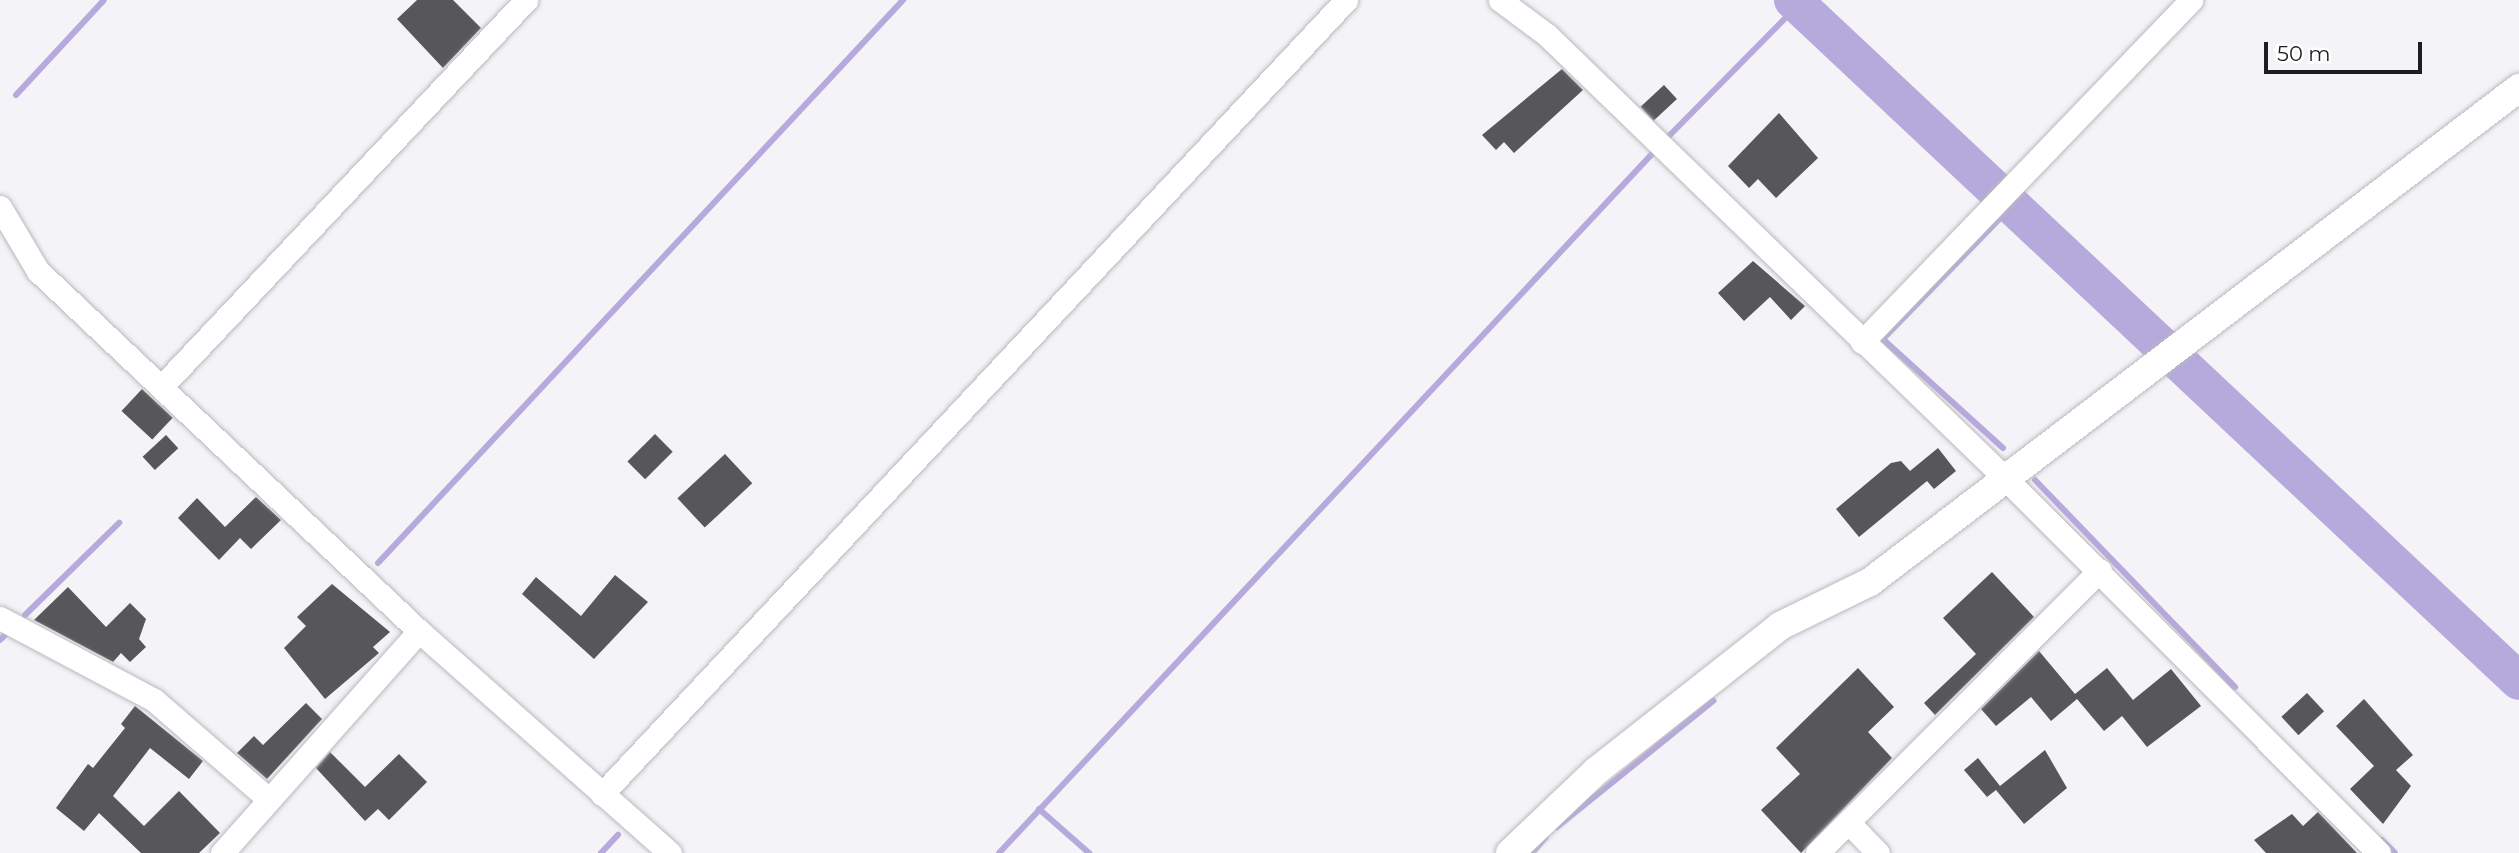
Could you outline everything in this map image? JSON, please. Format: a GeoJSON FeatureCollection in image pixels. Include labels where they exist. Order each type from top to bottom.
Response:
{"type":"FeatureCollection","features":[{"type":"Feature","properties":{"kind":"street"},"geometry":{"type":"LineString","coordinates":[[164,384],[526,0]]}},
{"type":"Feature","properties":{"kind":"street"},"geometry":{"type":"LineString","coordinates":[[602,794],[1346,0]]}},
{"type":"Feature","properties":{"kind":"street"},"geometry":{"type":"LineString","coordinates":[[1500,0],[1547,36],[2101,570],[2379,853]]}},
{"type":"Feature","properties":{"kind":"street"},"geometry":{"type":"LineString","coordinates":[[1862,342],[2190,0]]}},
{"type":"Feature","properties":{"kind":"street"},"geometry":{"type":"LineString","coordinates":[[1510,853],[1596,771],[1780,626],[1870,582],[2519,88]]}},
{"type":"Feature","properties":{"kind":"street"},"geometry":{"type":"LineString","coordinates":[[0,207],[38,271],[164,384],[419,631],[670,853]]}},
{"type":"Feature","properties":{"kind":"street"},"geometry":{"type":"LineString","coordinates":[[1817,853],[2101,570]]}},
{"type":"Feature","properties":{"kind":"street"},"geometry":{"type":"LineString","coordinates":[[0,618],[154,700],[266,797]]}},
{"type":"Feature","properties":{"kind":"street"},"geometry":{"type":"LineString","coordinates":[[222,853],[266,797],[419,631]]}},
{"type":"Feature","properties":{"kind":"street"},"geometry":{"type":"LineString","coordinates":[[1848,822],[1878,853]]}},
{"type":"Feature","properties":{"kind":"building"},"geometry":{"type":"Polygon","coordinates":[[[417,0],[453,0],[481,28],[443,68],[397,19],[417,0]]]}},
{"type":"Feature","properties":{"kind":"building"},"geometry":{"type":"Polygon","coordinates":[[[1562,69],[1583,90],[1514,153],[1504,142],[1496,150],[1482,135],[1562,69]]]}},
{"type":"Feature","properties":{"kind":"building"},"geometry":{"type":"Polygon","coordinates":[[[1664,85],[1677,99],[1654,121],[1641,107],[1664,85]]]}},
{"type":"Feature","properties":{"kind":"building"},"geometry":{"type":"Polygon","coordinates":[[[1779,113],[1818,158],[1776,198],[1758,179],[1749,188],[1728,166],[1779,113]]]}},
{"type":"Feature","properties":{"kind":"building"},"geometry":{"type":"Polygon","coordinates":[[[1753,261],[1805,306],[1791,320],[1770,297],[1744,321],[1718,293],[1753,261]]]}},
{"type":"Feature","properties":{"kind":"building"},"geometry":{"type":"Polygon","coordinates":[[[142,389],[173,418],[152,440],[122,411],[142,389]]]}},
{"type":"Feature","properties":{"kind":"building"},"geometry":{"type":"Polygon","coordinates":[[[655,434],[673,452],[645,479],[627,462],[655,434]]]}},
{"type":"Feature","properties":{"kind":"building"},"geometry":{"type":"Polygon","coordinates":[[[166,435],[178,448],[155,470],[143,457],[166,435]]]}},
{"type":"Feature","properties":{"kind":"building"},"geometry":{"type":"Polygon","coordinates":[[[1938,448],[1956,471],[1934,489],[1927,481],[1859,537],[1836,509],[1891,463],[1901,461],[1910,471],[1938,448]]]}},
{"type":"Feature","properties":{"kind":"building"},"geometry":{"type":"Polygon","coordinates":[[[725,454],[752,483],[705,528],[677,498],[725,454]]]}},
{"type":"Feature","properties":{"kind":"building"},"geometry":{"type":"Polygon","coordinates":[[[256,497],[281,520],[251,549],[240,538],[219,560],[178,518],[197,498],[225,527],[256,497]]]}},
{"type":"Feature","properties":{"kind":"building"},"geometry":{"type":"Polygon","coordinates":[[[1992,572],[2034,617],[1935,715],[1924,703],[1976,654],[1943,618],[1992,572]]]}},
{"type":"Feature","properties":{"kind":"building"},"geometry":{"type":"Polygon","coordinates":[[[615,575],[648,602],[594,659],[522,594],[536,577],[581,616],[615,575]]]}},
{"type":"Feature","properties":{"kind":"building"},"geometry":{"type":"Polygon","coordinates":[[[332,584],[390,632],[373,647],[379,653],[325,699],[284,648],[306,626],[297,617],[332,584]]]}},
{"type":"Feature","properties":{"kind":"building"},"geometry":{"type":"Polygon","coordinates":[[[68,587],[106,627],[130,603],[146,619],[139,639],[146,647],[130,662],[121,653],[113,662],[34,620],[68,587]]]}},
{"type":"Feature","properties":{"kind":"building"},"geometry":{"type":"Polygon","coordinates":[[[2039,651],[2075,694],[2107,668],[2133,700],[2171,669],[2201,706],[2147,747],[2122,716],[2104,731],[2077,699],[2051,721],[2031,697],[1996,726],[1981,709],[2039,651]]]}},
{"type":"Feature","properties":{"kind":"building"},"geometry":{"type":"Polygon","coordinates":[[[1858,668],[1894,707],[1868,732],[1892,758],[1801,853],[1761,810],[1800,774],[1776,748],[1858,668]]]}},
{"type":"Feature","properties":{"kind":"building"},"geometry":{"type":"Polygon","coordinates":[[[2307,693],[2324,711],[2298,735],[2281,717],[2307,693]]]}},
{"type":"Feature","properties":{"kind":"building"},"geometry":{"type":"Polygon","coordinates":[[[2364,699],[2413,755],[2396,770],[2411,786],[2383,824],[2350,789],[2374,766],[2336,726],[2364,699]]]}},
{"type":"Feature","properties":{"kind":"building"},"geometry":{"type":"Polygon","coordinates":[[[306,703],[322,719],[267,779],[237,753],[254,736],[263,745],[306,703]]]}},
{"type":"Feature","properties":{"kind":"building"},"geometry":{"type":"Polygon","coordinates":[[[135,706],[203,761],[189,779],[150,748],[113,796],[144,826],[179,791],[220,833],[199,853],[141,853],[99,813],[84,831],[56,808],[88,764],[93,768],[125,728],[121,724],[135,706]]]}},
{"type":"Feature","properties":{"kind":"building"},"geometry":{"type":"Polygon","coordinates":[[[2045,750],[2067,788],[2024,824],[1996,790],[1987,797],[1964,770],[1978,758],[2000,786],[2045,750]]]}},
{"type":"Feature","properties":{"kind":"building"},"geometry":{"type":"Polygon","coordinates":[[[330,752],[365,787],[399,754],[427,782],[389,820],[378,809],[365,821],[316,768],[330,752]]]}},
{"type":"Feature","properties":{"kind":"building"},"geometry":{"type":"Polygon","coordinates":[[[2318,812],[2357,853],[2266,853],[2254,840],[2292,814],[2303,826],[2318,812]]]}},
{"type":"Feature","properties":{"kind":"waterway"},"geometry":{"type":"LineString","coordinates":[[16,95],[104,0]]}},
{"type":"Feature","properties":{"kind":"waterway"},"geometry":{"type":"LineString","coordinates":[[378,563],[903,0]]}},
{"type":"Feature","properties":{"kind":"waterway"},"geometry":{"type":"LineString","coordinates":[[1793,0],[2519,681]]}},
{"type":"Feature","properties":{"kind":"waterway"},"geometry":{"type":"LineString","coordinates":[[1668,137],[1798,5]]}},
{"type":"Feature","properties":{"kind":"waterway"},"geometry":{"type":"LineString","coordinates":[[999,853],[1652,154]]}},
{"type":"Feature","properties":{"kind":"waterway"},"geometry":{"type":"LineString","coordinates":[[2003,448],[1883,339],[2012,206]]}},
{"type":"Feature","properties":{"kind":"waterway"},"geometry":{"type":"LineString","coordinates":[[2035,480],[2235,687]]}},
{"type":"Feature","properties":{"kind":"waterway"},"geometry":{"type":"LineString","coordinates":[[25,615],[119,523]]}},
{"type":"Feature","properties":{"kind":"waterway"},"geometry":{"type":"LineString","coordinates":[[0,640],[4,636]]}},
{"type":"Feature","properties":{"kind":"waterway"},"geometry":{"type":"LineString","coordinates":[[1557,827],[1713,701]]}},
{"type":"Feature","properties":{"kind":"waterway"},"geometry":{"type":"LineString","coordinates":[[1039,809],[1089,853]]}},
{"type":"Feature","properties":{"kind":"waterway"},"geometry":{"type":"LineString","coordinates":[[601,853],[618,835]]}},
{"type":"Feature","properties":{"kind":"waterway"},"geometry":{"type":"LineString","coordinates":[[1532,853],[1546,837]]}},
{"type":"Feature","properties":{"kind":"waterway"},"geometry":{"type":"LineString","coordinates":[[2382,840],[2395,853]]}}]}
